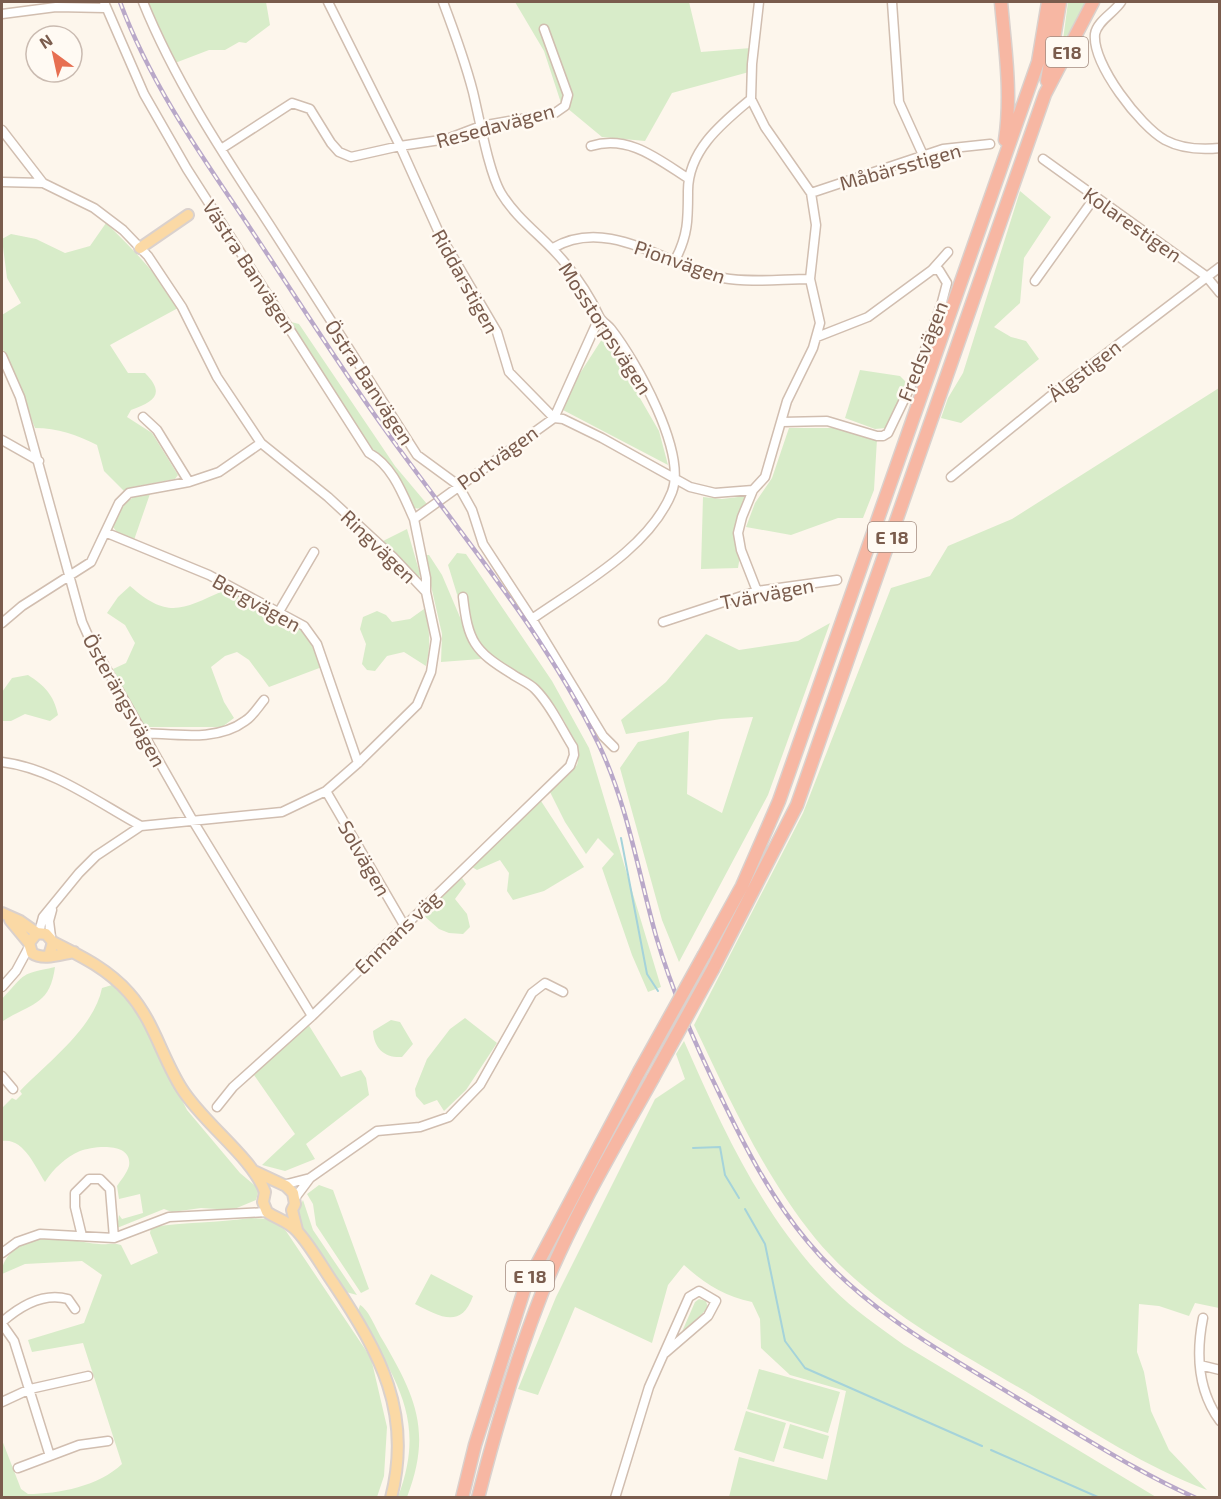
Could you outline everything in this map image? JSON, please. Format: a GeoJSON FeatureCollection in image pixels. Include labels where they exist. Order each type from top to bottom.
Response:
{"type":"FeatureCollection","features":[{"type":"Feature","properties":{"kind":"highway","name":"E 18"},"geometry":{"type":"LineString","coordinates":[[1001,2],[1008,65],[1009,113],[1001,171]]}},
{"type":"Feature","properties":{"kind":"highway","name":"E 18"},"geometry":{"type":"LineString","coordinates":[[462,1497],[475,1445],[525,1287],[639,1072],[742,886],[779,801],[1038,62],[1048,2]]}},
{"type":"Feature","properties":{"kind":"highway","name":"E 18"},"geometry":{"type":"LineString","coordinates":[[478,1497],[490,1450],[542,1293],[596,1181],[713,969],[797,806],[1045,94],[1060,2]]}},
{"type":"Feature","properties":{"kind":"highway","name":"E18"},"geometry":{"type":"LineString","coordinates":[[1045,94],[1093,2]]}},
{"type":"Feature","properties":{"kind":"main road"},"geometry":{"type":"LineString","coordinates":[[140,248],[188,215]]}},
{"type":"Feature","properties":{"kind":"main road"},"geometry":{"type":"LineString","coordinates":[[2,913],[74,952],[114,978],[130,994],[153,1029],[182,1090],[213,1129],[253,1171],[289,1188],[295,1198],[292,1210],[297,1230]]}},
{"type":"Feature","properties":{"kind":"main road"},"geometry":{"type":"LineString","coordinates":[[2,913],[18,927],[29,945],[43,956],[74,952]]}},
{"type":"Feature","properties":{"kind":"main road"},"geometry":{"type":"LineString","coordinates":[[29,945],[38,933]]}},
{"type":"Feature","properties":{"kind":"main road"},"geometry":{"type":"LineString","coordinates":[[43,956],[53,951],[52,940]]}},
{"type":"Feature","properties":{"kind":"main road"},"geometry":{"type":"LineString","coordinates":[[253,1171],[265,1202],[297,1230],[353,1312],[378,1356],[390,1389],[397,1418],[399,1445],[391,1497]]}},
{"type":"Feature","properties":{"kind":"main road"},"geometry":{"type":"LineString","coordinates":[[265,1202],[281,1185]]}},
{"type":"Feature","properties":{"kind":"main road"},"geometry":{"type":"LineString","coordinates":[[280,1217],[292,1210]]}},
{"type":"Feature","properties":{"kind":"street"},"geometry":{"type":"LineString","coordinates":[[70,2],[80,9]]}},
{"type":"Feature","properties":{"kind":"street","name":"Östra Banvägen"},"geometry":{"type":"LineString","coordinates":[[143,2],[159,41],[186,92],[221,149],[417,455],[458,485],[472,510],[483,544],[532,619],[603,736],[614,747]]}},
{"type":"Feature","properties":{"kind":"street","name":"Riddarstigen"},"geometry":{"type":"LineString","coordinates":[[328,2],[400,146],[440,235],[497,332],[509,372],[554,418],[563,419],[581,427],[675,478],[705,492],[753,490]]}},
{"type":"Feature","properties":{"kind":"street","name":"Mosstorpsvägen"},"geometry":{"type":"LineString","coordinates":[[443,2],[467,71],[500,192],[553,248],[593,301],[600,318],[611,329],[654,400],[667,436],[675,478]]}},
{"type":"Feature","properties":{"kind":"street"},"geometry":{"type":"LineString","coordinates":[[757,591],[741,550],[738,533],[753,490],[765,477],[787,401],[818,337],[819,316],[810,279],[816,225],[811,192],[765,127],[751,99],[751,75],[759,2]]}},
{"type":"Feature","properties":{"kind":"street"},"geometry":{"type":"LineString","coordinates":[[892,2],[898,102],[923,155]]}},
{"type":"Feature","properties":{"kind":"street"},"geometry":{"type":"LineString","coordinates":[[1121,2],[1098,26],[1095,34],[1106,72],[1118,91],[1164,140],[1179,146],[1202,149],[1220,147]]}},
{"type":"Feature","properties":{"kind":"street"},"geometry":{"type":"LineString","coordinates":[[2,14],[56,7],[80,9],[104,4]]}},
{"type":"Feature","properties":{"kind":"street","name":"Västra Banvägen"},"geometry":{"type":"LineString","coordinates":[[104,4],[144,94],[187,169],[369,453],[381,459],[391,473],[414,519]]}},
{"type":"Feature","properties":{"kind":"street","name":"Resedavägen"},"geometry":{"type":"LineString","coordinates":[[221,149],[274,113],[297,103],[310,110],[332,143],[346,156],[358,156],[400,146],[447,139],[481,126],[549,115],[565,106],[567,90],[544,29]]}},
{"type":"Feature","properties":{"kind":"street"},"geometry":{"type":"LineString","coordinates":[[675,260],[688,228],[689,179],[693,165],[715,130],[751,99]]}},
{"type":"Feature","properties":{"kind":"street"},"geometry":{"type":"LineString","coordinates":[[2,130],[43,183]]}},
{"type":"Feature","properties":{"kind":"street"},"geometry":{"type":"LineString","coordinates":[[591,146],[601,143],[643,149],[689,179]]}},
{"type":"Feature","properties":{"kind":"street","name":"Måbärsstigen"},"geometry":{"type":"LineString","coordinates":[[811,192],[943,149],[990,144]]}},
{"type":"Feature","properties":{"kind":"street","name":"Kolarestigen"},"geometry":{"type":"LineString","coordinates":[[1043,159],[1206,276],[1220,293]]}},
{"type":"Feature","properties":{"kind":"street","name":"Ringvägen"},"geometry":{"type":"LineString","coordinates":[[2,182],[43,183],[94,208],[123,230],[140,248],[182,307],[217,377],[261,443],[341,509],[426,592],[436,639],[431,672],[417,705],[358,764],[326,791],[282,812],[141,826],[96,856],[43,917],[38,933]]}},
{"type":"Feature","properties":{"kind":"street"},"geometry":{"type":"LineString","coordinates":[[1035,281],[1095,197]]}},
{"type":"Feature","properties":{"kind":"street","name":"Pionvägen"},"geometry":{"type":"LineString","coordinates":[[553,248],[566,240],[585,236],[630,243],[722,278],[810,279]]}},
{"type":"Feature","properties":{"kind":"street","name":"Fredsvägen"},"geometry":{"type":"LineString","coordinates":[[818,337],[868,317],[932,270],[948,252]]}},
{"type":"Feature","properties":{"kind":"street","name":"Älgstigen"},"geometry":{"type":"LineString","coordinates":[[951,477],[1220,267]]}},
{"type":"Feature","properties":{"kind":"street","name":"Fredsvägen"},"geometry":{"type":"LineString","coordinates":[[782,422],[827,421],[883,436],[897,418],[915,377],[942,302],[947,283],[939,270],[932,270]]}},
{"type":"Feature","properties":{"kind":"street","name":"Portvägen"},"geometry":{"type":"LineString","coordinates":[[414,519],[458,485],[554,418],[600,318]]}},
{"type":"Feature","properties":{"kind":"street","name":"Österängsvägen"},"geometry":{"type":"LineString","coordinates":[[2,356],[20,397],[70,578],[90,640],[193,821],[312,1016]]}},
{"type":"Feature","properties":{"kind":"street"},"geometry":{"type":"LineString","coordinates":[[143,417],[157,430],[189,482]]}},
{"type":"Feature","properties":{"kind":"street"},"geometry":{"type":"LineString","coordinates":[[2,440],[39,460]]}},
{"type":"Feature","properties":{"kind":"street"},"geometry":{"type":"LineString","coordinates":[[2,623],[22,606],[70,578],[91,562],[107,533],[119,502],[129,493],[189,482],[219,472],[261,443]]}},
{"type":"Feature","properties":{"kind":"street"},"geometry":{"type":"LineString","coordinates":[[532,619],[606,569],[628,549],[660,512],[671,492],[675,478]]}},
{"type":"Feature","properties":{"kind":"street"},"geometry":{"type":"LineString","coordinates":[[414,519],[426,578],[426,592]]}},
{"type":"Feature","properties":{"kind":"street","name":"Bergvägen"},"geometry":{"type":"LineString","coordinates":[[107,533],[209,575],[280,610],[304,626],[317,644],[358,764]]}},
{"type":"Feature","properties":{"kind":"street"},"geometry":{"type":"LineString","coordinates":[[280,610],[314,552]]}},
{"type":"Feature","properties":{"kind":"street","name":"Tvärvägen"},"geometry":{"type":"LineString","coordinates":[[663,622],[757,591],[837,580]]}},
{"type":"Feature","properties":{"kind":"street","name":"Enmans väg"},"geometry":{"type":"LineString","coordinates":[[217,1107],[233,1087],[312,1016],[570,766],[574,755],[556,720],[534,688],[485,657],[478,648],[466,623],[462,597]]}},
{"type":"Feature","properties":{"kind":"street"},"geometry":{"type":"LineString","coordinates":[[143,733],[209,735],[229,730],[247,721],[264,700]]}},
{"type":"Feature","properties":{"kind":"street"},"geometry":{"type":"LineString","coordinates":[[2,762],[30,767],[141,826]]}},
{"type":"Feature","properties":{"kind":"street","name":"Solvägen"},"geometry":{"type":"LineString","coordinates":[[326,791],[404,925]]}},
{"type":"Feature","properties":{"kind":"street"},"geometry":{"type":"LineString","coordinates":[[52,940],[49,921],[53,906]]}},
{"type":"Feature","properties":{"kind":"street"},"geometry":{"type":"LineString","coordinates":[[2,987],[16,971],[29,945]]}},
{"type":"Feature","properties":{"kind":"street"},"geometry":{"type":"LineString","coordinates":[[16,971],[43,956]]}},
{"type":"Feature","properties":{"kind":"street"},"geometry":{"type":"LineString","coordinates":[[295,1198],[310,1178],[377,1131],[420,1127],[449,1117],[480,1085],[532,993],[545,983],[563,992]]}},
{"type":"Feature","properties":{"kind":"street"},"geometry":{"type":"LineString","coordinates":[[2,1076],[13,1089]]}},
{"type":"Feature","properties":{"kind":"street"},"geometry":{"type":"LineString","coordinates":[[281,1185],[310,1178]]}},
{"type":"Feature","properties":{"kind":"street"},"geometry":{"type":"LineString","coordinates":[[82,1236],[75,1207],[75,1193],[89,1179],[100,1179],[111,1189],[114,1238]]}},
{"type":"Feature","properties":{"kind":"street"},"geometry":{"type":"LineString","coordinates":[[2,1254],[17,1242],[40,1234],[114,1238],[169,1217],[243,1212],[265,1202]]}},
{"type":"Feature","properties":{"kind":"street"},"geometry":{"type":"LineString","coordinates":[[615,1497],[649,1387],[689,1298],[699,1291],[716,1301],[715,1309],[665,1353]]}},
{"type":"Feature","properties":{"kind":"street"},"geometry":{"type":"LineString","coordinates":[[50,1454],[14,1341],[2,1323],[20,1307],[52,1296],[68,1299],[75,1309]]}},
{"type":"Feature","properties":{"kind":"street"},"geometry":{"type":"LineString","coordinates":[[1203,1318],[1198,1340],[1201,1381],[1211,1409],[1220,1421]]}},
{"type":"Feature","properties":{"kind":"street"},"geometry":{"type":"LineString","coordinates":[[1200,1365],[1220,1370]]}},
{"type":"Feature","properties":{"kind":"street"},"geometry":{"type":"LineString","coordinates":[[2,1402],[30,1389],[88,1376]]}},
{"type":"Feature","properties":{"kind":"street"},"geometry":{"type":"LineString","coordinates":[[18,1468],[78,1445],[108,1441]]}},
{"type":"Feature","properties":{"kind":"green space"},"geometry":{"type":"Polygon","coordinates":[[[148,2],[266,2],[270,25],[246,43],[239,42],[225,50],[209,50],[175,63],[148,2]]]}},
{"type":"Feature","properties":{"kind":"green space"},"geometry":{"type":"Polygon","coordinates":[[[515,2],[689,2],[701,52],[751,48],[749,72],[672,93],[645,141],[602,137],[561,103],[544,51],[515,2]]]}},
{"type":"Feature","properties":{"kind":"green space"},"geometry":{"type":"Polygon","coordinates":[[[1068,2],[1086,2],[1070,32],[1063,40],[1068,2]]]}},
{"type":"Feature","properties":{"kind":"green space"},"geometry":{"type":"Polygon","coordinates":[[[1020,191],[1051,217],[1024,258],[1020,303],[994,327],[1011,337],[1026,341],[1039,359],[961,423],[941,418],[948,398],[963,373],[1020,191]]]}},
{"type":"Feature","properties":{"kind":"green space"},"geometry":{"type":"Polygon","coordinates":[[[106,223],[145,263],[178,308],[110,345],[128,373],[145,373],[155,387],[155,396],[146,404],[131,410],[127,417],[152,433],[178,475],[175,479],[133,487],[125,492],[104,471],[97,445],[67,433],[35,428],[2,347],[2,315],[21,303],[7,278],[2,239],[11,234],[36,239],[65,253],[90,246],[106,223]]]}},
{"type":"Feature","properties":{"kind":"green space"},"geometry":{"type":"Polygon","coordinates":[[[291,322],[299,324],[395,466],[427,504],[423,507],[414,508],[403,499],[291,322]]]}},
{"type":"Feature","properties":{"kind":"green space"},"geometry":{"type":"Polygon","coordinates":[[[604,336],[659,431],[668,465],[563,410],[575,381],[604,336]]]}},
{"type":"Feature","properties":{"kind":"green space"},"geometry":{"type":"Polygon","coordinates":[[[860,370],[900,376],[910,386],[886,428],[875,429],[845,418],[860,370]]]}},
{"type":"Feature","properties":{"kind":"green space"},"geometry":{"type":"Polygon","coordinates":[[[1219,388],[1219,1308],[1195,1303],[1189,1316],[1159,1306],[1139,1304],[1137,1352],[1144,1372],[1151,1411],[1169,1450],[1207,1490],[1162,1471],[1098,1435],[947,1345],[863,1286],[815,1238],[779,1188],[748,1135],[694,1025],[803,813],[891,588],[930,576],[948,546],[1012,519],[1219,388]]]}},
{"type":"Feature","properties":{"kind":"green space"},"geometry":{"type":"Polygon","coordinates":[[[789,428],[842,428],[877,439],[874,490],[863,518],[838,518],[791,535],[746,527],[755,503],[772,478],[789,428]]]}},
{"type":"Feature","properties":{"kind":"green space"},"geometry":{"type":"Polygon","coordinates":[[[151,491],[134,540],[120,536],[113,527],[122,507],[136,496],[151,491]]]}},
{"type":"Feature","properties":{"kind":"green space"},"geometry":{"type":"Polygon","coordinates":[[[746,496],[747,499],[737,525],[740,556],[738,568],[701,569],[703,497],[722,499],[746,496]]]}},
{"type":"Feature","properties":{"kind":"green space"},"geometry":{"type":"Polygon","coordinates":[[[407,529],[420,574],[419,580],[383,541],[407,529]]]}},
{"type":"Feature","properties":{"kind":"green space"},"geometry":{"type":"Polygon","coordinates":[[[457,553],[466,554],[552,681],[589,748],[661,987],[648,992],[632,955],[602,868],[614,854],[598,838],[586,854],[565,822],[550,792],[577,765],[578,756],[571,734],[541,688],[489,655],[477,640],[462,609],[448,565],[457,553]]]}},
{"type":"Feature","properties":{"kind":"green space"},"geometry":{"type":"Polygon","coordinates":[[[424,555],[429,555],[442,575],[468,636],[481,659],[441,662],[442,634],[424,555]]]}},
{"type":"Feature","properties":{"kind":"green space"},"geometry":{"type":"Polygon","coordinates":[[[130,586],[155,604],[176,608],[198,602],[225,590],[306,633],[322,667],[269,687],[249,660],[237,652],[225,656],[211,667],[224,702],[234,718],[222,727],[144,727],[113,669],[126,663],[135,643],[125,625],[107,613],[118,597],[130,586]]]}},
{"type":"Feature","properties":{"kind":"green space"},"geometry":{"type":"Polygon","coordinates":[[[424,609],[429,637],[426,666],[404,652],[387,656],[375,671],[367,670],[362,664],[366,644],[360,629],[363,617],[377,611],[386,615],[392,622],[410,619],[424,609]]]}},
{"type":"Feature","properties":{"kind":"green space"},"geometry":{"type":"Polygon","coordinates":[[[830,623],[768,795],[679,962],[662,920],[620,768],[638,742],[689,731],[687,794],[722,813],[753,717],[721,719],[626,734],[621,720],[666,682],[706,634],[739,650],[798,641],[830,623]]]}},
{"type":"Feature","properties":{"kind":"green space"},"geometry":{"type":"Polygon","coordinates":[[[28,675],[48,691],[58,715],[50,721],[25,714],[11,721],[2,721],[2,692],[12,678],[28,675]]]}},
{"type":"Feature","properties":{"kind":"green space"},"geometry":{"type":"Polygon","coordinates":[[[541,801],[584,867],[544,891],[513,900],[507,891],[509,873],[500,860],[477,870],[472,867],[541,801]]]}},
{"type":"Feature","properties":{"kind":"green space"},"geometry":{"type":"Polygon","coordinates":[[[462,878],[466,884],[455,899],[467,914],[470,927],[463,934],[449,933],[439,929],[423,915],[462,878]]]}},
{"type":"Feature","properties":{"kind":"green space"},"geometry":{"type":"Polygon","coordinates":[[[55,967],[53,979],[44,996],[38,1002],[3,1021],[2,999],[16,984],[24,976],[55,967]]]}},
{"type":"Feature","properties":{"kind":"green space"},"geometry":{"type":"Polygon","coordinates":[[[112,985],[129,1002],[142,1021],[187,1110],[240,1173],[259,1189],[256,1200],[232,1210],[201,1208],[172,1212],[164,1209],[117,1228],[119,1215],[122,1219],[143,1213],[140,1194],[119,1199],[117,1186],[129,1166],[129,1158],[125,1152],[111,1147],[80,1151],[60,1164],[45,1182],[33,1161],[22,1148],[16,1143],[2,1141],[2,1108],[12,1098],[16,1100],[22,1094],[20,1091],[80,1031],[90,1017],[102,988],[112,985]]]}},
{"type":"Feature","properties":{"kind":"green space"},"geometry":{"type":"Polygon","coordinates":[[[465,1018],[497,1043],[466,1090],[444,1111],[437,1100],[424,1105],[416,1096],[415,1089],[427,1059],[450,1029],[465,1018]]]}},
{"type":"Feature","properties":{"kind":"green space"},"geometry":{"type":"Polygon","coordinates":[[[391,1020],[400,1022],[413,1044],[402,1057],[386,1054],[378,1047],[374,1037],[373,1031],[391,1020]]]}},
{"type":"Feature","properties":{"kind":"green space"},"geometry":{"type":"Polygon","coordinates":[[[308,1024],[341,1077],[361,1070],[366,1078],[369,1095],[306,1144],[315,1159],[285,1171],[262,1165],[295,1134],[254,1075],[308,1024]]]}},
{"type":"Feature","properties":{"kind":"green space"},"geometry":{"type":"Polygon","coordinates":[[[684,1041],[730,1140],[765,1203],[807,1261],[832,1288],[858,1311],[904,1345],[1156,1497],[729,1497],[739,1457],[827,1480],[846,1391],[790,1375],[761,1348],[760,1319],[752,1302],[715,1288],[684,1265],[668,1285],[652,1343],[575,1307],[538,1395],[518,1389],[556,1297],[655,1099],[685,1079],[676,1054],[684,1041]]]}},
{"type":"Feature","properties":{"kind":"green space"},"geometry":{"type":"Polygon","coordinates":[[[319,1185],[333,1190],[369,1289],[361,1293],[316,1225],[313,1204],[307,1194],[319,1185]]]}},
{"type":"Feature","properties":{"kind":"green space"},"geometry":{"type":"Polygon","coordinates":[[[303,1200],[313,1230],[357,1295],[346,1292],[302,1228],[297,1212],[303,1200]]]}},
{"type":"Feature","properties":{"kind":"green space"},"geometry":{"type":"Polygon","coordinates":[[[251,1218],[273,1219],[286,1231],[371,1358],[387,1427],[384,1476],[377,1497],[2,1497],[2,1440],[21,1489],[28,1494],[78,1487],[102,1478],[122,1464],[83,1343],[32,1352],[28,1340],[84,1323],[102,1275],[82,1261],[25,1264],[2,1274],[5,1261],[13,1250],[25,1242],[46,1237],[115,1244],[121,1245],[131,1265],[158,1253],[150,1233],[151,1227],[251,1218]]]}},
{"type":"Feature","properties":{"kind":"green space"},"geometry":{"type":"Polygon","coordinates":[[[431,1274],[473,1296],[462,1313],[456,1317],[441,1316],[415,1304],[431,1274]]]}},
{"type":"Feature","properties":{"kind":"green space"},"geometry":{"type":"Polygon","coordinates":[[[699,1299],[706,1301],[708,1308],[681,1334],[695,1302],[699,1299]]]}},
{"type":"Feature","properties":{"kind":"green space"},"geometry":{"type":"Polygon","coordinates":[[[360,1305],[369,1315],[404,1379],[417,1415],[418,1453],[407,1497],[398,1497],[406,1469],[409,1444],[408,1421],[403,1400],[384,1358],[358,1311],[360,1305]]]}},
{"type":"Feature","properties":{"kind":"green space"},"geometry":{"type":"Polygon","coordinates":[[[759,1369],[840,1392],[828,1433],[747,1409],[759,1369]]]}},
{"type":"Feature","properties":{"kind":"green space"},"geometry":{"type":"Polygon","coordinates":[[[746,1411],[786,1423],[774,1462],[734,1450],[746,1411]]]}},
{"type":"Feature","properties":{"kind":"green space"},"geometry":{"type":"Polygon","coordinates":[[[790,1424],[829,1436],[823,1459],[783,1448],[790,1424]]]}},
{"type":"Feature","properties":{"kind":"waterway"},"geometry":{"type":"LineString","coordinates":[[621,838],[647,974],[658,991]]}},
{"type":"Feature","properties":{"kind":"waterway"},"geometry":{"type":"LineString","coordinates":[[693,1148],[720,1147],[725,1175],[739,1198]]}},
{"type":"Feature","properties":{"kind":"waterway"},"geometry":{"type":"LineString","coordinates":[[745,1209],[765,1244],[785,1341],[805,1368],[982,1446]]}},
{"type":"Feature","properties":{"kind":"waterway"},"geometry":{"type":"LineString","coordinates":[[991,1450],[1100,1498]]}},
{"type":"Feature","properties":{"kind":"railway"},"geometry":{"type":"LineString","coordinates":[[120,2],[159,86],[208,165],[365,401],[510,598],[579,707],[599,745],[618,792],[656,936],[685,1017],[729,1114],[782,1208],[831,1267],[856,1291],[911,1332],[1111,1454],[1196,1498]]}}]}
